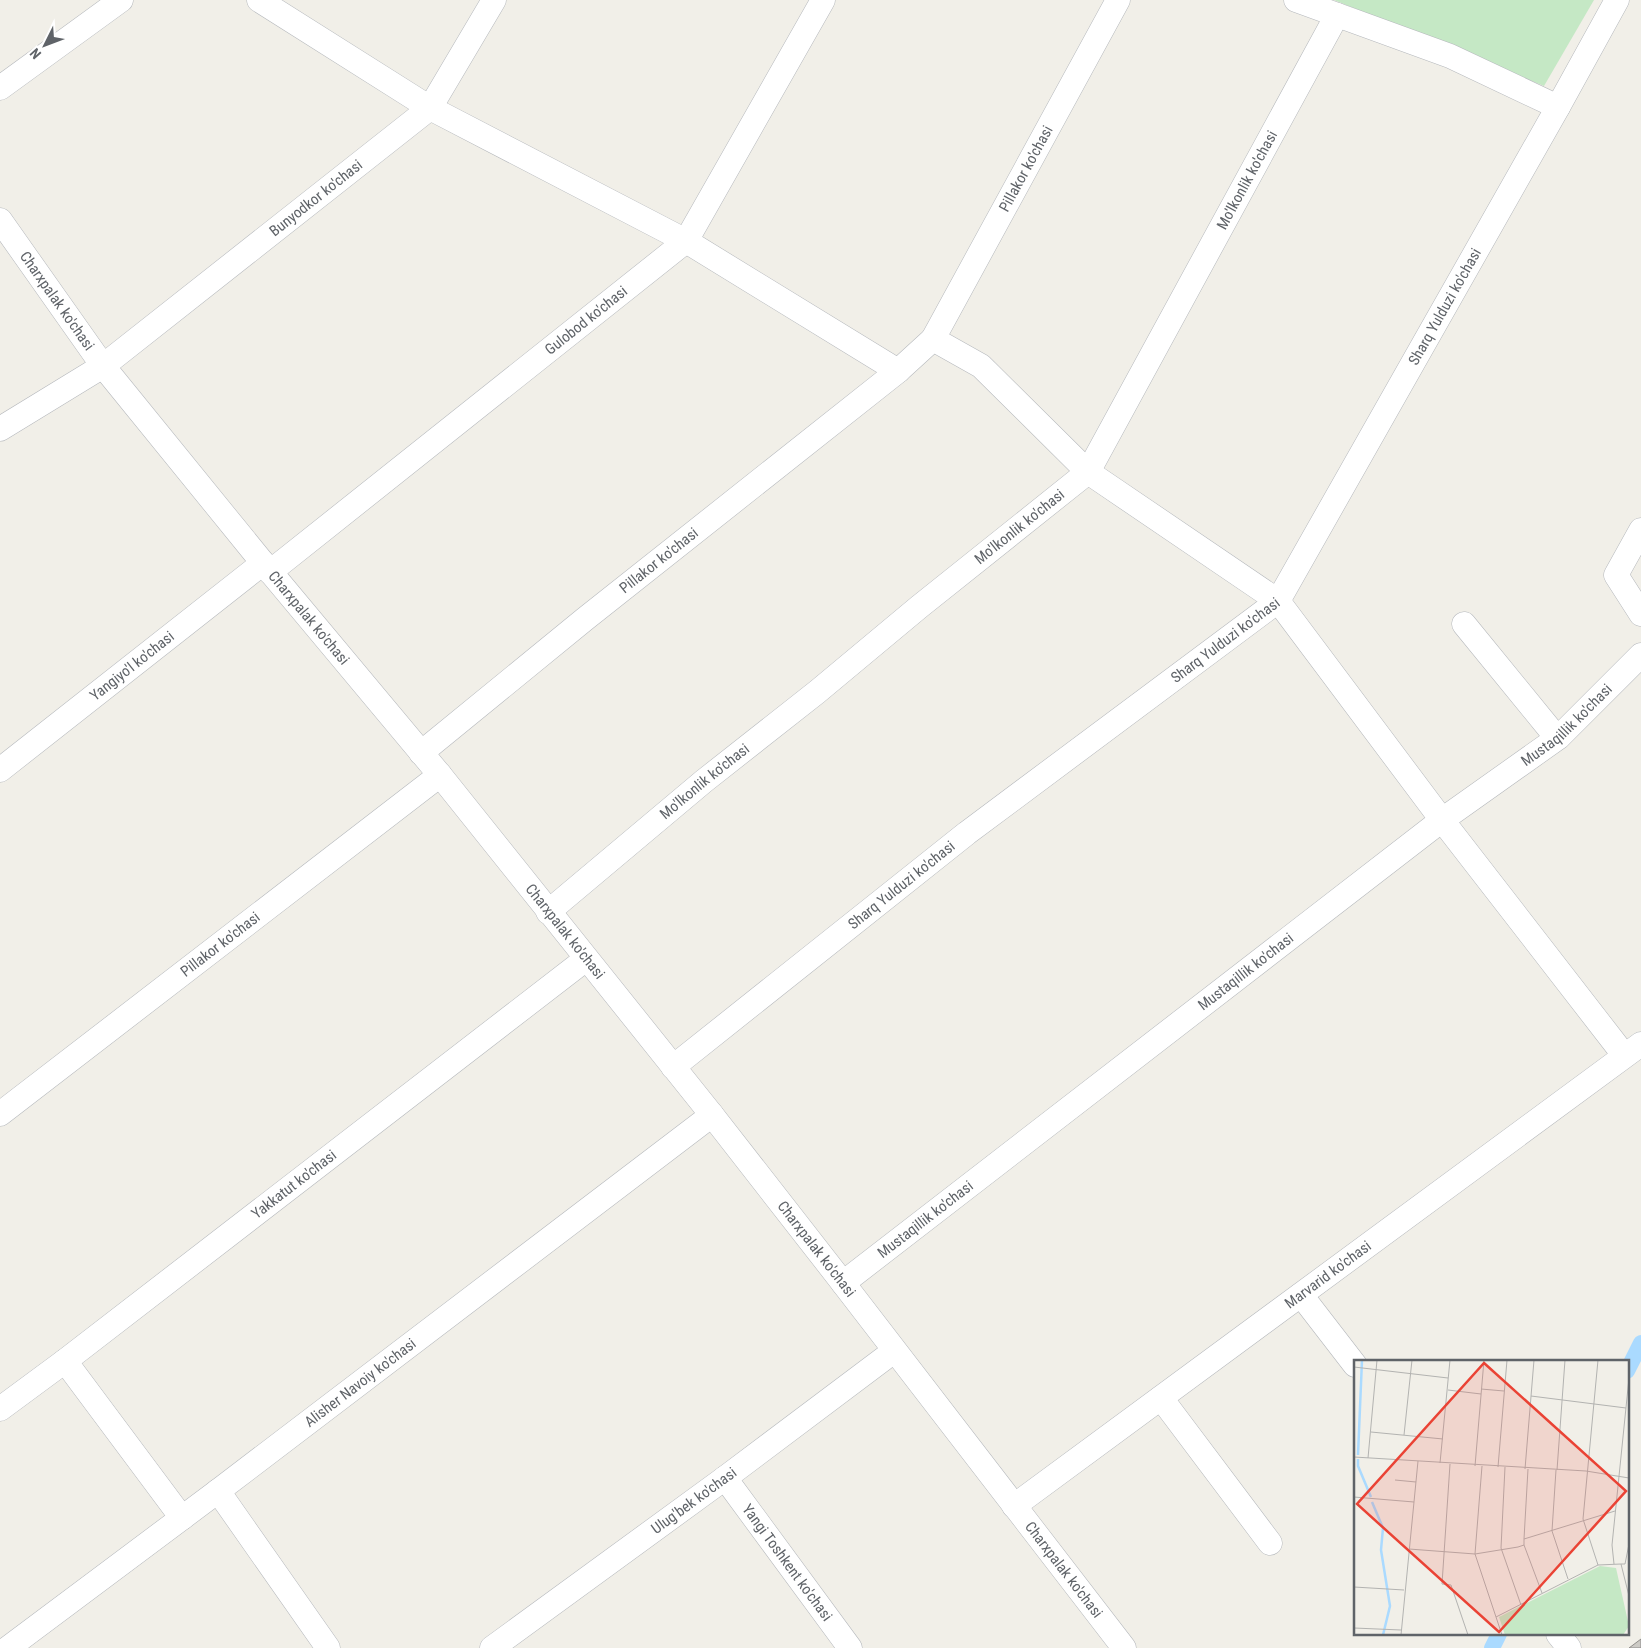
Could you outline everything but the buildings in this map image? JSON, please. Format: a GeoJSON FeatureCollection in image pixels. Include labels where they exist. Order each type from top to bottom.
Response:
{"type":"FeatureCollection","features":[{"type":"Feature","properties":{"kind":"street"},"geometry":{"type":"LineString","coordinates":[[0,88],[121,0]]}},
{"type":"Feature","properties":{"kind":"street"},"geometry":{"type":"LineString","coordinates":[[259,0],[430,108],[686,241],[898,371]]}},
{"type":"Feature","properties":{"kind":"street","name":"Bunyodkor ko'chasi"},"geometry":{"type":"LineString","coordinates":[[0,429],[103,366],[430,108],[494,0]]}},
{"type":"Feature","properties":{"kind":"street","name":"Gulobod ko'chasi"},"geometry":{"type":"LineString","coordinates":[[266,567],[686,241],[823,0]]}},
{"type":"Feature","properties":{"kind":"street","name":"Pillakor ko'chasi"},"geometry":{"type":"LineString","coordinates":[[421,753],[585,619],[898,371],[933,339],[1118,0]]}},
{"type":"Feature","properties":{"kind":"street"},"geometry":{"type":"LineString","coordinates":[[1296,0],[1450,56],[1558,107]]}},
{"type":"Feature","properties":{"kind":"street","name":"Sharq Yulduzi ko'chasi"},"geometry":{"type":"LineString","coordinates":[[674,1067],[967,833],[1278,601],[1558,107],[1616,0]]}},
{"type":"Feature","properties":{"kind":"street","name":"Mo'lkonlik ko'chasi"},"geometry":{"type":"LineString","coordinates":[[548,912],[704,781],[817,692],[1088,472],[1337,15]]}},
{"type":"Feature","properties":{"kind":"street","name":"Charxpalak ko'chasi"},"geometry":{"type":"LineString","coordinates":[[0,220],[103,366],[266,567],[440,775],[674,1067],[1124,1648]]}},
{"type":"Feature","properties":{"kind":"street"},"geometry":{"type":"LineString","coordinates":[[933,339],[981,366],[1088,472],[1278,601],[1442,820],[1633,1049]]}},
{"type":"Feature","properties":{"kind":"street"},"geometry":{"type":"LineString","coordinates":[[1641,530],[1616,575],[1641,614]]}},
{"type":"Feature","properties":{"kind":"street","name":"Yangiyo'l ko'chasi"},"geometry":{"type":"LineString","coordinates":[[0,770],[266,567]]}},
{"type":"Feature","properties":{"kind":"street"},"geometry":{"type":"LineString","coordinates":[[1464,624],[1557,738]]}},
{"type":"Feature","properties":{"kind":"street","name":"Mustaqillik ko'chasi"},"geometry":{"type":"LineString","coordinates":[[843,1283],[1442,820],[1557,738],[1641,655]]}},
{"type":"Feature","properties":{"kind":"street","name":"Pillakor ko'chasi"},"geometry":{"type":"LineString","coordinates":[[0,1114],[440,775]]}},
{"type":"Feature","properties":{"kind":"street","name":"Yakkatut ko'chasi"},"geometry":{"type":"LineString","coordinates":[[0,1409],[65,1361],[586,959]]}},
{"type":"Feature","properties":{"kind":"street","name":"Marvarid ko'chasi"},"geometry":{"type":"LineString","coordinates":[[1014,1506],[1633,1049]]}},
{"type":"Feature","properties":{"kind":"street","name":"Alisher Navoiy ko'chasi"},"geometry":{"type":"LineString","coordinates":[[8,1648],[218,1491],[712,1115]]}},
{"type":"Feature","properties":{"kind":"street"},"geometry":{"type":"LineString","coordinates":[[1301,1295],[1354,1364]]}},
{"type":"Feature","properties":{"kind":"street","name":"Ulug'bek ko'chasi"},"geometry":{"type":"LineString","coordinates":[[492,1648],[725,1478],[894,1350]]}},
{"type":"Feature","properties":{"kind":"street"},"geometry":{"type":"LineString","coordinates":[[65,1361],[182,1518]]}},
{"type":"Feature","properties":{"kind":"street"},"geometry":{"type":"LineString","coordinates":[[1161,1398],[1270,1542]]}},
{"type":"Feature","properties":{"kind":"street","name":"Yangi Toshkent ko'chasi"},"geometry":{"type":"LineString","coordinates":[[725,1478],[850,1648]]}},
{"type":"Feature","properties":{"kind":"street"},"geometry":{"type":"LineString","coordinates":[[218,1491],[328,1648]]}},
{"type":"Feature","properties":{"kind":"street"},"geometry":{"type":"LineString","coordinates":[[1559,1636],[1568,1648]]}},
{"type":"Feature","properties":{"kind":"green space"},"geometry":{"type":"Polygon","coordinates":[[[1334,0],[1594,0],[1544,86],[1334,0]]]}},
{"type":"Feature","properties":{"kind":"waterway"},"geometry":{"type":"LineString","coordinates":[[1628,1369],[1641,1343]]}},
{"type":"Feature","properties":{"kind":"waterway"},"geometry":{"type":"LineString","coordinates":[[1492,1648],[1498,1636]]}}]}
